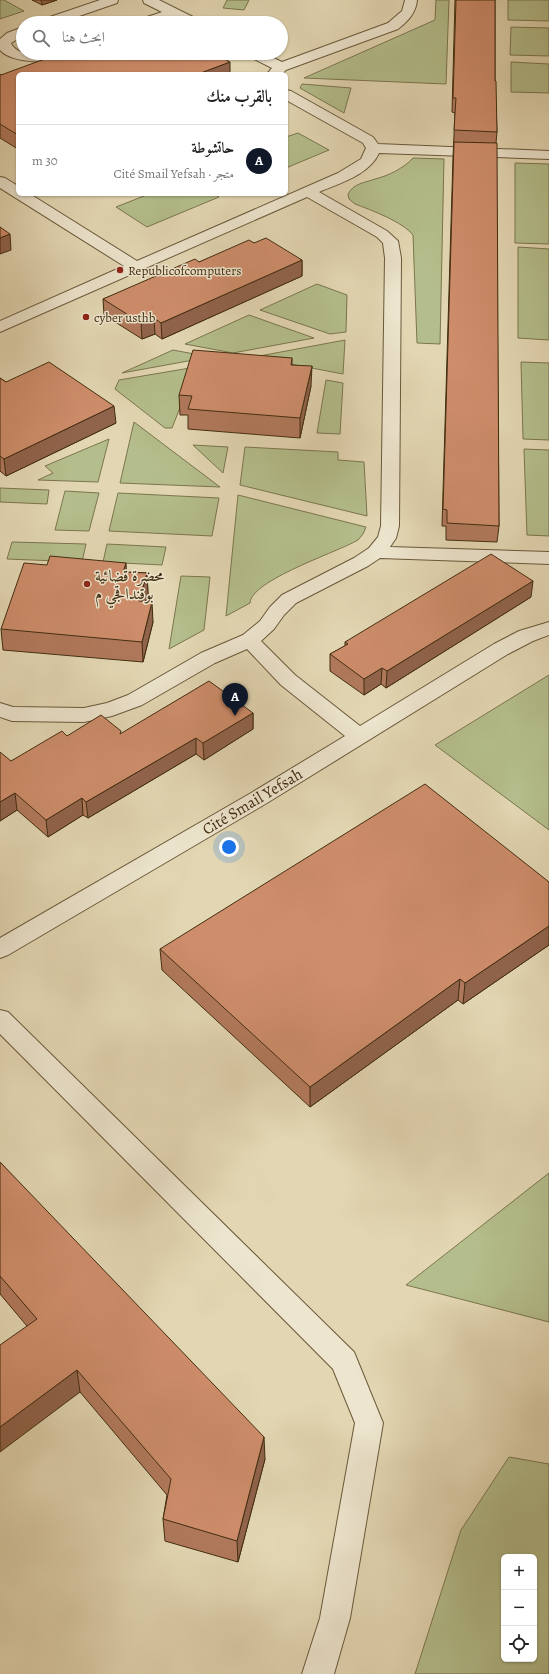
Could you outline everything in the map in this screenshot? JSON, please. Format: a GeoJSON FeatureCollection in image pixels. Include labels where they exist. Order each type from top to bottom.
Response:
{"type":"FeatureCollection","features":[{"type":"Feature","properties":{"kind":"street"},"geometry":{"type":"LineString","coordinates":[[66,16],[112,0]]}},
{"type":"Feature","properties":{"kind":"street"},"geometry":{"type":"LineString","coordinates":[[149,0],[181,16]]}},
{"type":"Feature","properties":{"kind":"street"},"geometry":{"type":"LineString","coordinates":[[263,60],[278,71],[393,26],[406,16],[411,6],[411,0]]}},
{"type":"Feature","properties":{"kind":"street"},"geometry":{"type":"LineString","coordinates":[[162,16],[173,12]]}},
{"type":"Feature","properties":{"kind":"street"},"geometry":{"type":"LineString","coordinates":[[16,34],[7,38],[4,43],[4,48],[9,52],[16,54]]}},
{"type":"Feature","properties":{"kind":"street"},"geometry":{"type":"LineString","coordinates":[[0,327],[343,176],[363,164],[372,156],[373,148],[368,140],[288,95]]}},
{"type":"Feature","properties":{"kind":"street"},"geometry":{"type":"LineString","coordinates":[[373,148],[549,155]]}},
{"type":"Feature","properties":{"kind":"street"},"geometry":{"type":"LineString","coordinates":[[0,181],[16,191]]}},
{"type":"Feature","properties":{"kind":"street"},"geometry":{"type":"LineString","coordinates":[[0,710],[12,714],[84,715],[112,709],[153,691],[208,658],[250,640],[267,625],[277,611],[289,599],[361,562],[376,552],[387,538],[390,526],[393,258],[390,241],[382,234],[308,192]]}},
{"type":"Feature","properties":{"kind":"street"},"geometry":{"type":"LineString","coordinates":[[24,196],[136,267]]}},
{"type":"Feature","properties":{"kind":"street"},"geometry":{"type":"LineString","coordinates":[[376,552],[549,558]]}},
{"type":"Feature","properties":{"kind":"street","name":"Cité Smail Yefsah"},"geometry":{"type":"LineString","coordinates":[[0,949],[259,798],[501,649],[526,636],[549,628]]}},
{"type":"Feature","properties":{"kind":"street"},"geometry":{"type":"LineString","coordinates":[[250,640],[266,660],[282,676],[359,736]]}},
{"type":"Feature","properties":{"kind":"street"},"geometry":{"type":"LineString","coordinates":[[0,1019],[344,1361],[369,1423],[335,1618],[318,1674]]}},
{"type":"Feature","properties":{"kind":"green space"},"geometry":{"type":"Polygon","coordinates":[[[0,0],[4,0],[24,11],[0,19],[0,0]]]}},
{"type":"Feature","properties":{"kind":"green space"},"geometry":{"type":"Polygon","coordinates":[[[227,0],[249,0],[244,10],[223,8],[227,0]]]}},
{"type":"Feature","properties":{"kind":"green space"},"geometry":{"type":"Polygon","coordinates":[[[436,0],[449,0],[446,84],[304,78],[435,20],[436,0]]]}},
{"type":"Feature","properties":{"kind":"green space"},"geometry":{"type":"Polygon","coordinates":[[[508,0],[549,0],[549,21],[508,20],[508,0]]]}},
{"type":"Feature","properties":{"kind":"green space"},"geometry":{"type":"Polygon","coordinates":[[[511,27],[549,28],[549,56],[510,55],[511,27]]]}},
{"type":"Feature","properties":{"kind":"green space"},"geometry":{"type":"Polygon","coordinates":[[[511,62],[549,64],[549,93],[511,92],[511,62]]]}},
{"type":"Feature","properties":{"kind":"green space"},"geometry":{"type":"Polygon","coordinates":[[[302,84],[351,88],[344,113],[300,88],[302,84]]]}},
{"type":"Feature","properties":{"kind":"green space"},"geometry":{"type":"Polygon","coordinates":[[[298,133],[329,150],[288,167],[288,136],[298,133]]]}},
{"type":"Feature","properties":{"kind":"green space"},"geometry":{"type":"Polygon","coordinates":[[[413,158],[444,159],[440,344],[417,343],[413,235],[394,221],[355,204],[349,199],[348,194],[356,185],[390,174],[413,158]]]}},
{"type":"Feature","properties":{"kind":"green space"},"geometry":{"type":"Polygon","coordinates":[[[515,163],[549,164],[549,244],[515,243],[515,163]]]}},
{"type":"Feature","properties":{"kind":"green space"},"geometry":{"type":"Polygon","coordinates":[[[144,196],[219,197],[147,227],[116,207],[144,196]]]}},
{"type":"Feature","properties":{"kind":"green space"},"geometry":{"type":"Polygon","coordinates":[[[518,247],[549,249],[549,340],[518,338],[518,247]]]}},
{"type":"Feature","properties":{"kind":"green space"},"geometry":{"type":"Polygon","coordinates":[[[317,284],[347,295],[346,332],[330,334],[260,310],[317,284]]]}},
{"type":"Feature","properties":{"kind":"green space"},"geometry":{"type":"Polygon","coordinates":[[[249,315],[314,338],[233,353],[185,344],[249,315]]]}},
{"type":"Feature","properties":{"kind":"green space"},"geometry":{"type":"Polygon","coordinates":[[[345,340],[343,374],[254,357],[345,340]]]}},
{"type":"Feature","properties":{"kind":"green space"},"geometry":{"type":"Polygon","coordinates":[[[173,350],[210,357],[122,373],[173,350]]]}},
{"type":"Feature","properties":{"kind":"green space"},"geometry":{"type":"Polygon","coordinates":[[[521,362],[549,363],[549,440],[523,439],[521,362]]]}},
{"type":"Feature","properties":{"kind":"green space"},"geometry":{"type":"Polygon","coordinates":[[[196,367],[172,428],[165,428],[115,389],[119,380],[196,367]]]}},
{"type":"Feature","properties":{"kind":"green space"},"geometry":{"type":"Polygon","coordinates":[[[326,380],[343,383],[340,434],[317,433],[326,380]]]}},
{"type":"Feature","properties":{"kind":"green space"},"geometry":{"type":"Polygon","coordinates":[[[134,422],[220,487],[120,483],[134,422]]]}},
{"type":"Feature","properties":{"kind":"green space"},"geometry":{"type":"Polygon","coordinates":[[[109,439],[98,482],[38,480],[53,473],[45,466],[109,439]]]}},
{"type":"Feature","properties":{"kind":"green space"},"geometry":{"type":"Polygon","coordinates":[[[193,445],[228,447],[223,473],[193,445]]]}},
{"type":"Feature","properties":{"kind":"green space"},"geometry":{"type":"Polygon","coordinates":[[[245,447],[338,452],[338,460],[364,462],[367,516],[240,485],[245,447]]]}},
{"type":"Feature","properties":{"kind":"green space"},"geometry":{"type":"Polygon","coordinates":[[[524,449],[549,450],[549,536],[527,535],[524,449]]]}},
{"type":"Feature","properties":{"kind":"green space"},"geometry":{"type":"Polygon","coordinates":[[[0,488],[49,490],[47,504],[0,502],[0,488]]]}},
{"type":"Feature","properties":{"kind":"green space"},"geometry":{"type":"Polygon","coordinates":[[[65,491],[99,493],[89,531],[55,530],[65,491]]]}},
{"type":"Feature","properties":{"kind":"green space"},"geometry":{"type":"Polygon","coordinates":[[[118,493],[219,498],[212,536],[109,531],[118,493]]]}},
{"type":"Feature","properties":{"kind":"green space"},"geometry":{"type":"Polygon","coordinates":[[[238,495],[366,527],[358,540],[279,576],[264,585],[254,594],[250,603],[226,616],[238,495]]]}},
{"type":"Feature","properties":{"kind":"green space"},"geometry":{"type":"Polygon","coordinates":[[[12,542],[86,544],[82,562],[7,559],[12,542]]]}},
{"type":"Feature","properties":{"kind":"green space"},"geometry":{"type":"Polygon","coordinates":[[[107,544],[166,547],[162,565],[103,562],[107,544]]]}},
{"type":"Feature","properties":{"kind":"green space"},"geometry":{"type":"Polygon","coordinates":[[[181,576],[210,577],[204,630],[169,649],[181,576]]]}},
{"type":"Feature","properties":{"kind":"green space"},"geometry":{"type":"Polygon","coordinates":[[[549,675],[549,830],[435,745],[549,675]]]}},
{"type":"Feature","properties":{"kind":"green space"},"geometry":{"type":"Polygon","coordinates":[[[549,1173],[549,1322],[406,1285],[549,1173]]]}},
{"type":"Feature","properties":{"kind":"green space"},"geometry":{"type":"Polygon","coordinates":[[[509,1457],[549,1464],[549,1674],[415,1674],[461,1530],[509,1457]]]}},
{"type":"Feature","properties":{"kind":"building"},"geometry":{"type":"Polygon","coordinates":[[[456,0],[495,0],[495,81],[497,132],[454,130],[456,98],[453,98],[456,0]]]}},
{"type":"Feature","properties":{"kind":"building"},"geometry":{"type":"Polygon","coordinates":[[[42,60],[226,60],[230,62],[203,72],[16,72],[16,134],[0,124],[0,74],[1,75],[42,60]]]}},
{"type":"Feature","properties":{"kind":"building"},"geometry":{"type":"Polygon","coordinates":[[[454,142],[497,143],[499,526],[447,523],[447,510],[443,509],[454,142]]]}},
{"type":"Feature","properties":{"kind":"building"},"geometry":{"type":"Polygon","coordinates":[[[0,227],[10,234],[0,238],[0,227]]]}},
{"type":"Feature","properties":{"kind":"building"},"geometry":{"type":"Polygon","coordinates":[[[266,238],[302,260],[161,323],[154,318],[141,323],[103,299],[195,259],[199,262],[249,240],[254,243],[266,238]]]}},
{"type":"Feature","properties":{"kind":"building"},"geometry":{"type":"Polygon","coordinates":[[[193,350],[292,358],[291,365],[312,366],[300,418],[188,409],[192,396],[179,395],[193,350]]]}},
{"type":"Feature","properties":{"kind":"building"},"geometry":{"type":"Polygon","coordinates":[[[49,362],[114,406],[4,459],[0,456],[0,378],[6,382],[49,362]]]}},
{"type":"Feature","properties":{"kind":"building"},"geometry":{"type":"Polygon","coordinates":[[[491,554],[533,581],[387,671],[382,668],[364,679],[330,654],[348,644],[345,642],[491,554]]]}},
{"type":"Feature","properties":{"kind":"building"},"geometry":{"type":"Polygon","coordinates":[[[50,556],[126,563],[123,572],[147,573],[139,601],[152,602],[142,642],[1,629],[24,563],[47,565],[50,556]]]}},
{"type":"Feature","properties":{"kind":"building"},"geometry":{"type":"Polygon","coordinates":[[[209,681],[253,713],[203,743],[196,738],[86,802],[82,798],[46,820],[15,793],[0,802],[0,752],[11,761],[62,731],[67,736],[101,715],[121,731],[120,734],[209,681]]]}},
{"type":"Feature","properties":{"kind":"building"},"geometry":{"type":"Polygon","coordinates":[[[425,784],[549,882],[549,926],[465,983],[460,979],[310,1087],[160,949],[425,784]]]}},
{"type":"Feature","properties":{"kind":"building"},"geometry":{"type":"Polygon","coordinates":[[[0,1162],[264,1437],[237,1541],[163,1519],[171,1479],[77,1370],[0,1427],[0,1345],[37,1319],[0,1276],[0,1162]]]}},
{"type":"Feature","properties":{"kind":"place","name":"Republicofcomputers"},"geometry":{"type":"Point","coordinates":[120,270]}},
{"type":"Feature","properties":{"kind":"place","name":"cyber usthb"},"geometry":{"type":"Point","coordinates":[86,317]}},
{"type":"Feature","properties":{"kind":"place","name":"محضرة قضائية بوقنداقجي م"},"geometry":{"type":"Point","coordinates":[87,584]}},
{"type":"Feature","properties":{"kind":"place","name":"حاتشوطة"},"geometry":{"type":"Point","coordinates":[235,716]}}]}
